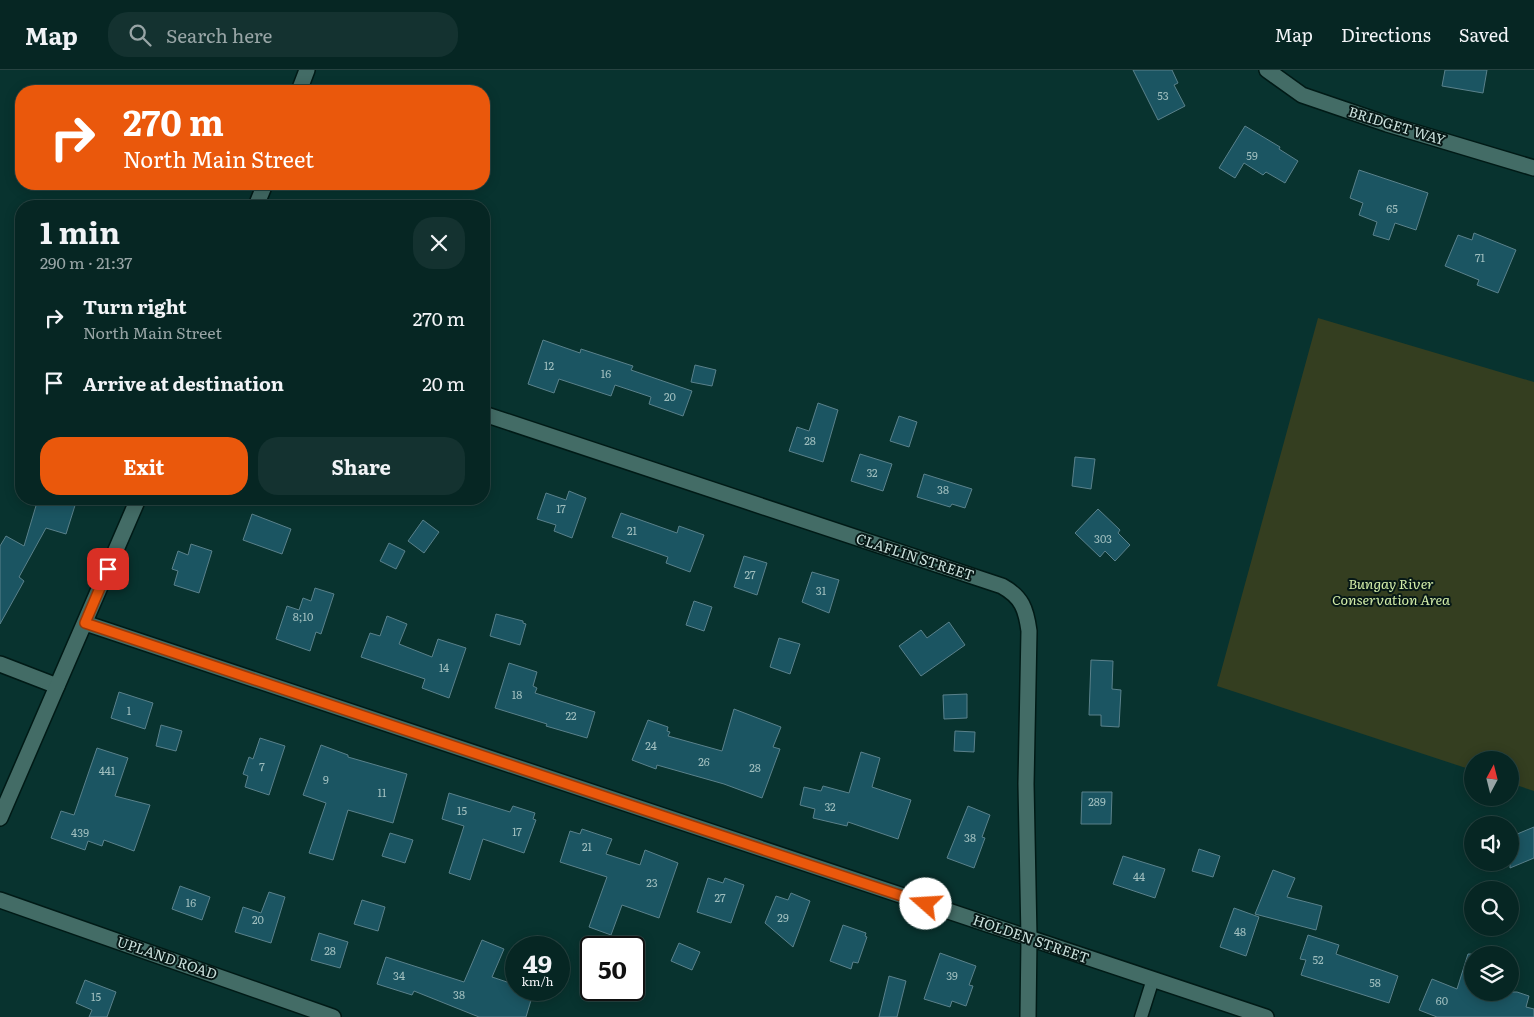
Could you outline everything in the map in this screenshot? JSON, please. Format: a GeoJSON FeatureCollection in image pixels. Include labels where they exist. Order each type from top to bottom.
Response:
{"type":"FeatureCollection","features":[{"type":"Feature","properties":{"kind":"street"},"geometry":{"type":"LineString","coordinates":[[301,85],[307,70]]}},
{"type":"Feature","properties":{"kind":"street","name":"BRIDGET WAY"},"geometry":{"type":"LineString","coordinates":[[1267,70],[1302,95],[1387,124],[1534,168]]}},
{"type":"Feature","properties":{"kind":"street","name":"CLAFLIN STREET"},"geometry":{"type":"LineString","coordinates":[[490,416],[1002,586],[1015,593],[1027,618],[1029,631],[1026,784],[1029,938]]}},
{"type":"Feature","properties":{"kind":"street"},"geometry":{"type":"LineString","coordinates":[[0,818],[135,505]]}},
{"type":"Feature","properties":{"kind":"street","name":"HOLDEN STREET"},"geometry":{"type":"LineString","coordinates":[[85,623],[1266,1017]]}},
{"type":"Feature","properties":{"kind":"street"},"geometry":{"type":"LineString","coordinates":[[0,664],[57,686]]}},
{"type":"Feature","properties":{"kind":"street","name":"UPLAND ROAD"},"geometry":{"type":"LineString","coordinates":[[0,900],[333,1017]]}},
{"type":"Feature","properties":{"kind":"street"},"geometry":{"type":"LineString","coordinates":[[1028,1017],[1029,938]]}},
{"type":"Feature","properties":{"kind":"lane"},"geometry":{"type":"LineString","coordinates":[[1141,1017],[1153,980]]}},
{"type":"Feature","properties":{"kind":"green space","name":"Bungay River Conservation Area"},"geometry":{"type":"Polygon","coordinates":[[[1318,318],[1534,382],[1534,791],[1519,786],[1519,751],[1464,751],[1464,767],[1217,686],[1318,318]]]}},
{"type":"Feature","properties":{"kind":"building"},"geometry":{"type":"Polygon","coordinates":[[[1133,70],[1172,70],[1178,83],[1174,85],[1185,106],[1158,120],[1133,70]]]}},
{"type":"Feature","properties":{"kind":"building"},"geometry":{"type":"Polygon","coordinates":[[[1445,70],[1487,70],[1483,93],[1442,86],[1445,70]]]}},
{"type":"Feature","properties":{"kind":"building"},"geometry":{"type":"Polygon","coordinates":[[[1245,126],[1280,147],[1279,149],[1298,161],[1285,183],[1266,172],[1263,175],[1244,163],[1235,178],[1219,168],[1245,126]]]}},
{"type":"Feature","properties":{"kind":"building"},"geometry":{"type":"Polygon","coordinates":[[[1359,170],[1428,193],[1416,230],[1395,223],[1389,240],[1373,235],[1377,222],[1359,215],[1363,203],[1350,198],[1359,170]]]}},
{"type":"Feature","properties":{"kind":"building"},"geometry":{"type":"Polygon","coordinates":[[[1474,233],[1516,250],[1498,293],[1477,285],[1479,280],[1445,266],[1458,235],[1472,240],[1474,233]]]}},
{"type":"Feature","properties":{"kind":"building"},"geometry":{"type":"Polygon","coordinates":[[[543,340],[580,353],[581,349],[633,366],[631,370],[692,391],[683,416],[649,404],[651,397],[615,385],[611,396],[559,379],[554,393],[528,384],[543,340]]]}},
{"type":"Feature","properties":{"kind":"building"},"geometry":{"type":"Polygon","coordinates":[[[695,365],[716,370],[712,386],[691,382],[695,365]]]}},
{"type":"Feature","properties":{"kind":"building"},"geometry":{"type":"Polygon","coordinates":[[[818,403],[838,410],[823,462],[789,451],[797,427],[809,431],[818,403]]]}},
{"type":"Feature","properties":{"kind":"building"},"geometry":{"type":"Polygon","coordinates":[[[899,416],[917,422],[909,447],[890,441],[899,416]]]}},
{"type":"Feature","properties":{"kind":"building"},"geometry":{"type":"Polygon","coordinates":[[[860,454],[892,464],[883,491],[851,481],[860,454]]]}},
{"type":"Feature","properties":{"kind":"building"},"geometry":{"type":"Polygon","coordinates":[[[1075,457],[1095,459],[1091,489],[1072,486],[1075,457]]]}},
{"type":"Feature","properties":{"kind":"building"},"geometry":{"type":"Polygon","coordinates":[[[924,474],[972,489],[965,508],[952,504],[950,507],[917,497],[924,474]]]}},
{"type":"Feature","properties":{"kind":"building"},"geometry":{"type":"Polygon","coordinates":[[[569,491],[586,498],[572,538],[554,531],[556,525],[537,519],[546,493],[566,500],[569,491]]]}},
{"type":"Feature","properties":{"kind":"building"},"geometry":{"type":"Polygon","coordinates":[[[36,505],[75,505],[66,534],[46,528],[19,577],[24,581],[0,624],[0,546],[6,536],[24,546],[36,505]]]}},
{"type":"Feature","properties":{"kind":"building"},"geometry":{"type":"Polygon","coordinates":[[[1098,509],[1120,530],[1118,533],[1130,545],[1115,561],[1105,551],[1100,557],[1075,533],[1098,509]]]}},
{"type":"Feature","properties":{"kind":"building"},"geometry":{"type":"Polygon","coordinates":[[[621,513],[677,533],[679,526],[704,535],[690,572],[666,563],[668,557],[612,537],[621,513]]]}},
{"type":"Feature","properties":{"kind":"building"},"geometry":{"type":"Polygon","coordinates":[[[252,514],[291,529],[282,554],[243,540],[252,514]]]}},
{"type":"Feature","properties":{"kind":"building"},"geometry":{"type":"Polygon","coordinates":[[[423,520],[439,532],[424,553],[408,541],[423,520]]]}},
{"type":"Feature","properties":{"kind":"building"},"geometry":{"type":"Polygon","coordinates":[[[389,543],[405,551],[396,569],[380,561],[389,543]]]}},
{"type":"Feature","properties":{"kind":"building"},"geometry":{"type":"Polygon","coordinates":[[[191,544],[212,551],[199,593],[174,585],[178,571],[172,569],[178,551],[188,555],[191,544]]]}},
{"type":"Feature","properties":{"kind":"building"},"geometry":{"type":"Polygon","coordinates":[[[744,556],[767,563],[757,595],[734,587],[744,556]]]}},
{"type":"Feature","properties":{"kind":"building"},"geometry":{"type":"Polygon","coordinates":[[[812,572],[839,580],[829,613],[802,602],[812,572]]]}},
{"type":"Feature","properties":{"kind":"building"},"geometry":{"type":"Polygon","coordinates":[[[315,588],[334,594],[321,634],[316,632],[310,651],[276,639],[287,606],[299,610],[303,598],[311,601],[315,588]]]}},
{"type":"Feature","properties":{"kind":"building"},"geometry":{"type":"Polygon","coordinates":[[[694,601],[712,607],[704,631],[686,625],[694,601]]]}},
{"type":"Feature","properties":{"kind":"building"},"geometry":{"type":"Polygon","coordinates":[[[496,614],[523,621],[526,624],[520,645],[490,636],[496,614]]]}},
{"type":"Feature","properties":{"kind":"building"},"geometry":{"type":"Polygon","coordinates":[[[387,616],[407,624],[399,644],[432,657],[438,639],[466,648],[449,698],[422,688],[425,679],[361,657],[370,633],[380,636],[387,616]]]}},
{"type":"Feature","properties":{"kind":"building"},"geometry":{"type":"Polygon","coordinates":[[[949,622],[965,645],[921,676],[899,646],[921,630],[927,638],[949,622]]]}},
{"type":"Feature","properties":{"kind":"building"},"geometry":{"type":"Polygon","coordinates":[[[779,638],[800,644],[790,674],[770,667],[779,638]]]}},
{"type":"Feature","properties":{"kind":"building"},"geometry":{"type":"Polygon","coordinates":[[[1091,660],[1113,661],[1112,689],[1121,690],[1119,727],[1101,726],[1101,715],[1089,715],[1091,660]]]}},
{"type":"Feature","properties":{"kind":"building"},"geometry":{"type":"Polygon","coordinates":[[[509,663],[537,672],[533,686],[537,688],[535,693],[595,712],[587,738],[495,708],[509,663]]]}},
{"type":"Feature","properties":{"kind":"building"},"geometry":{"type":"Polygon","coordinates":[[[119,692],[153,703],[145,729],[111,718],[119,692]]]}},
{"type":"Feature","properties":{"kind":"building"},"geometry":{"type":"Polygon","coordinates":[[[967,694],[967,718],[944,719],[943,695],[967,694]]]}},
{"type":"Feature","properties":{"kind":"building"},"geometry":{"type":"Polygon","coordinates":[[[734,709],[781,727],[773,747],[780,749],[762,798],[724,784],[657,765],[656,769],[632,760],[648,720],[668,727],[667,731],[670,732],[668,736],[722,751],[734,709]]]}},
{"type":"Feature","properties":{"kind":"building"},"geometry":{"type":"Polygon","coordinates":[[[161,725],[182,731],[176,751],[156,746],[161,725]]]}},
{"type":"Feature","properties":{"kind":"building"},"geometry":{"type":"Polygon","coordinates":[[[955,731],[975,732],[974,752],[954,751],[955,731]]]}},
{"type":"Feature","properties":{"kind":"building"},"geometry":{"type":"Polygon","coordinates":[[[260,738],[285,746],[269,795],[245,787],[248,776],[243,774],[249,757],[253,759],[260,738]]]}},
{"type":"Feature","properties":{"kind":"building"},"geometry":{"type":"Polygon","coordinates":[[[321,745],[348,755],[348,757],[407,774],[393,823],[348,810],[333,860],[309,853],[326,803],[303,795],[321,745]]]}},
{"type":"Feature","properties":{"kind":"building"},"geometry":{"type":"Polygon","coordinates":[[[97,748],[128,758],[115,796],[150,805],[134,851],[104,840],[102,846],[88,841],[85,850],[51,838],[61,811],[74,815],[97,748]]]}},
{"type":"Feature","properties":{"kind":"building"},"geometry":{"type":"Polygon","coordinates":[[[861,752],[880,758],[872,787],[911,800],[898,839],[848,822],[847,826],[813,818],[815,809],[800,805],[804,787],[821,791],[823,786],[849,793],[861,752]]]}},
{"type":"Feature","properties":{"kind":"building"},"geometry":{"type":"Polygon","coordinates":[[[1082,792],[1112,792],[1111,824],[1081,824],[1082,792]]]}},
{"type":"Feature","properties":{"kind":"building"},"geometry":{"type":"Polygon","coordinates":[[[449,793],[510,812],[513,806],[535,813],[533,819],[536,820],[524,853],[483,839],[470,880],[449,873],[464,826],[442,819],[449,793]]]}},
{"type":"Feature","properties":{"kind":"building"},"geometry":{"type":"Polygon","coordinates":[[[968,806],[990,815],[982,837],[985,838],[974,868],[947,858],[968,806]]]}},
{"type":"Feature","properties":{"kind":"building"},"geometry":{"type":"Polygon","coordinates":[[[1534,827],[1534,858],[1519,864],[1519,833],[1534,827]]]}},
{"type":"Feature","properties":{"kind":"building"},"geometry":{"type":"Polygon","coordinates":[[[582,829],[612,839],[606,854],[640,865],[645,850],[678,863],[659,918],[622,905],[611,935],[589,927],[607,877],[560,862],[570,831],[580,834],[582,829]]]}},
{"type":"Feature","properties":{"kind":"building"},"geometry":{"type":"Polygon","coordinates":[[[390,833],[413,840],[405,863],[382,856],[390,833]]]}},
{"type":"Feature","properties":{"kind":"building"},"geometry":{"type":"Polygon","coordinates":[[[1199,849],[1220,856],[1213,877],[1192,871],[1199,849]]]}},
{"type":"Feature","properties":{"kind":"building"},"geometry":{"type":"Polygon","coordinates":[[[1123,856],[1165,869],[1155,898],[1113,884],[1123,856]]]}},
{"type":"Feature","properties":{"kind":"building"},"geometry":{"type":"Polygon","coordinates":[[[1273,870],[1295,878],[1287,897],[1322,906],[1316,930],[1255,914],[1273,870]]]}},
{"type":"Feature","properties":{"kind":"building"},"geometry":{"type":"Polygon","coordinates":[[[708,878],[723,883],[725,878],[744,885],[731,923],[697,912],[708,878]]]}},
{"type":"Feature","properties":{"kind":"building"},"geometry":{"type":"Polygon","coordinates":[[[180,886],[210,897],[202,920],[172,909],[180,886]]]}},
{"type":"Feature","properties":{"kind":"building"},"geometry":{"type":"Polygon","coordinates":[[[269,892],[285,897],[271,943],[235,932],[243,907],[261,913],[269,892]]]}},
{"type":"Feature","properties":{"kind":"building"},"geometry":{"type":"Polygon","coordinates":[[[791,893],[810,901],[793,947],[765,923],[776,896],[788,900],[791,893]]]}},
{"type":"Feature","properties":{"kind":"building"},"geometry":{"type":"Polygon","coordinates":[[[362,900],[385,907],[378,931],[354,924],[362,900]]]}},
{"type":"Feature","properties":{"kind":"building"},"geometry":{"type":"Polygon","coordinates":[[[1234,908],[1259,917],[1246,956],[1220,947],[1234,908]]]}},
{"type":"Feature","properties":{"kind":"building"},"geometry":{"type":"Polygon","coordinates":[[[843,925],[866,933],[865,936],[867,937],[858,963],[853,962],[851,969],[830,961],[843,925]]]}},
{"type":"Feature","properties":{"kind":"building"},"geometry":{"type":"Polygon","coordinates":[[[319,933],[348,942],[340,968],[311,960],[319,933]]]}},
{"type":"Feature","properties":{"kind":"building"},"geometry":{"type":"Polygon","coordinates":[[[1308,935],[1339,945],[1336,954],[1398,976],[1389,1003],[1301,975],[1306,960],[1300,959],[1308,935]]]}},
{"type":"Feature","properties":{"kind":"building"},"geometry":{"type":"Polygon","coordinates":[[[482,940],[504,949],[492,977],[505,981],[505,1001],[531,1001],[526,1017],[479,1017],[414,991],[412,995],[377,984],[386,957],[464,982],[482,940]]]}},
{"type":"Feature","properties":{"kind":"building"},"geometry":{"type":"Polygon","coordinates":[[[679,943],[700,952],[692,970],[671,961],[679,943]]]}},
{"type":"Feature","properties":{"kind":"building"},"geometry":{"type":"Polygon","coordinates":[[[940,953],[976,966],[969,985],[973,986],[966,1006],[952,1001],[950,1007],[924,999],[940,953]]]}},
{"type":"Feature","properties":{"kind":"building"},"geometry":{"type":"Polygon","coordinates":[[[1464,967],[1464,1001],[1519,1001],[1519,993],[1529,996],[1526,1007],[1534,1009],[1534,1017],[1437,1017],[1419,1010],[1432,979],[1457,989],[1464,967]]]}},
{"type":"Feature","properties":{"kind":"building"},"geometry":{"type":"Polygon","coordinates":[[[889,976],[906,981],[897,1017],[879,1017],[889,976]]]}},
{"type":"Feature","properties":{"kind":"building"},"geometry":{"type":"Polygon","coordinates":[[[85,980],[116,992],[107,1017],[89,1017],[92,1010],[76,1003],[85,980]]]}},
{"type":"Feature","properties":{"kind":"route"},"geometry":{"type":"LineString","coordinates":[[108,569],[85,623],[926,904]]}}]}
